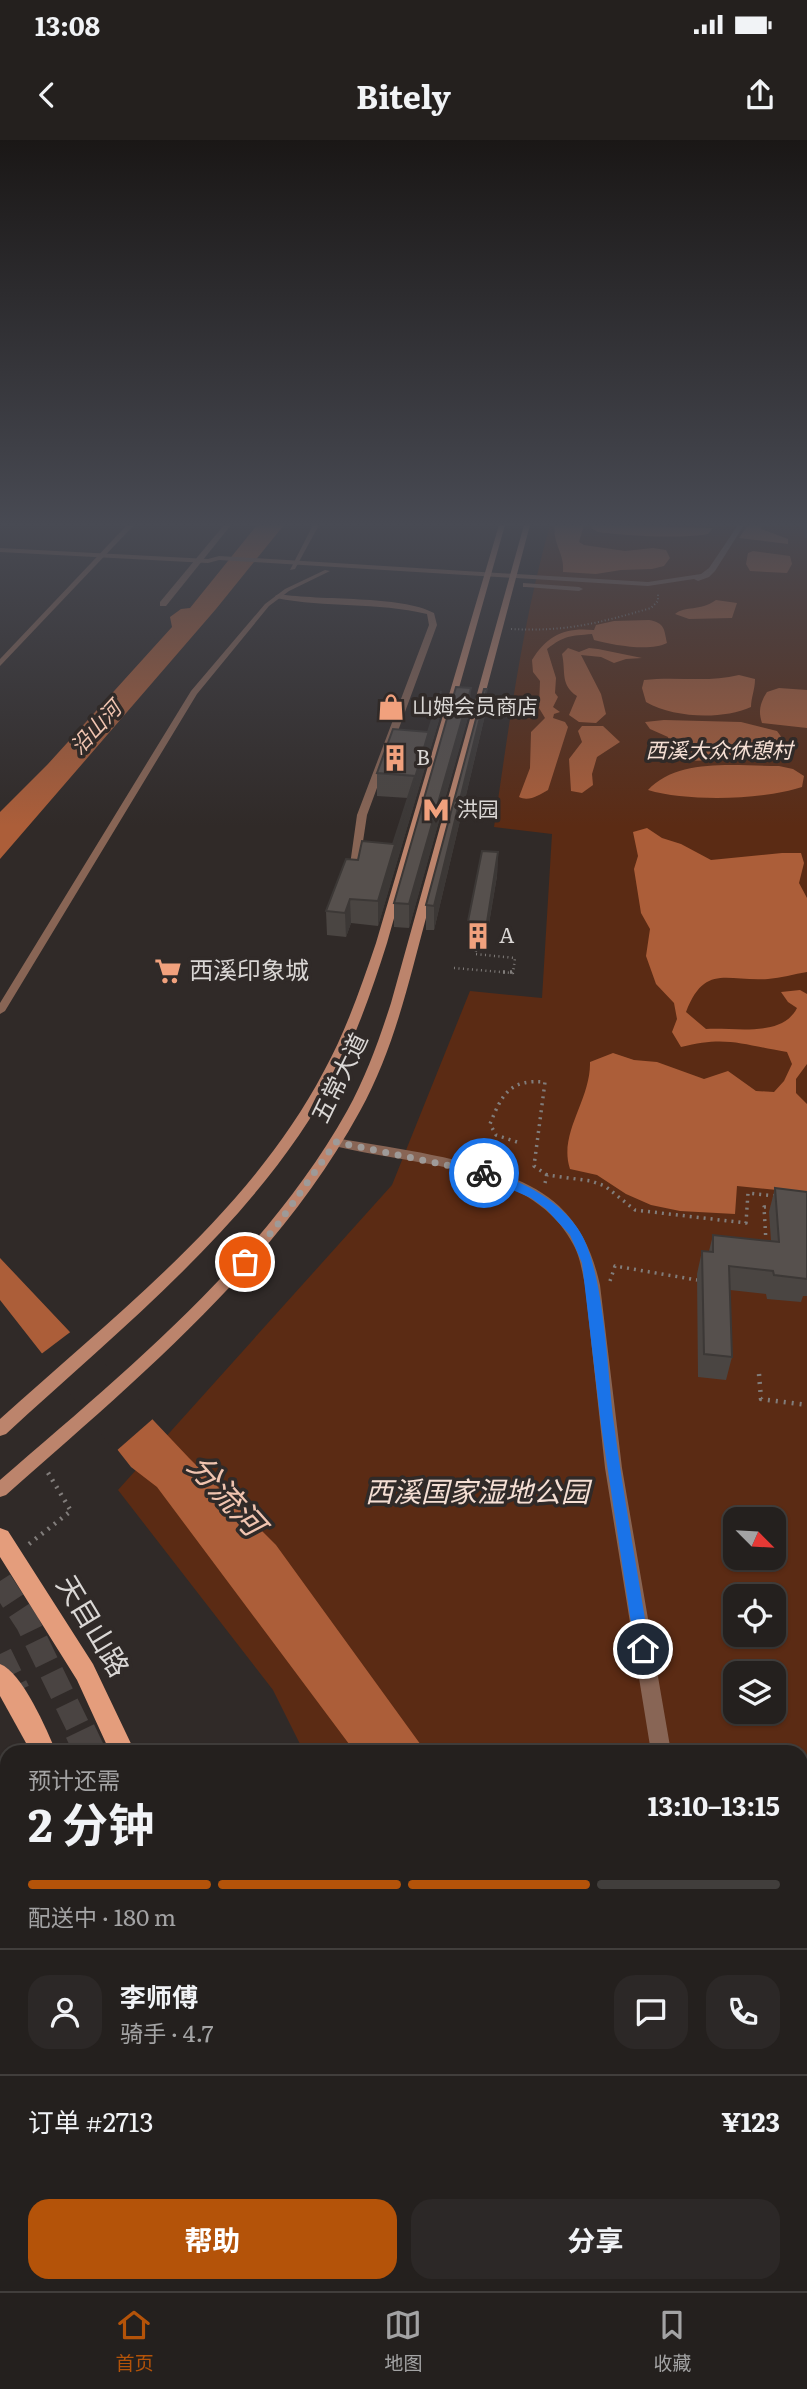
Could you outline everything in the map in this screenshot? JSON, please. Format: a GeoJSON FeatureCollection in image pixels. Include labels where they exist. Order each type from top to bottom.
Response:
{"type":"FeatureCollection","features":[{"type":"Feature","properties":{"kind":"main road","name":"五常大道"},"geometry":{"type":"LineString","coordinates":[[0,1429],[198,1247],[268,1167],[314,1102],[348,1039],[392,906],[472,625]]}},
{"type":"Feature","properties":{"kind":"main road","name":"五常大道"},"geometry":{"type":"LineString","coordinates":[[0,1490],[141,1368],[215,1297],[276,1227],[336,1142],[379,1062],[407,975],[498,628]]}},
{"type":"Feature","properties":{"kind":"main road","name":"天目山路"},"geometry":{"type":"LineString","coordinates":[[0,1538],[85,1672],[120,1745]]}},
{"type":"Feature","properties":{"kind":"main road"},"geometry":{"type":"LineString","coordinates":[[0,1675],[20,1705],[40,1745]]}},
{"type":"Feature","properties":{"kind":"street"},"geometry":{"type":"LineString","coordinates":[[0,664],[36,625]]}},
{"type":"Feature","properties":{"kind":"street"},"geometry":{"type":"LineString","coordinates":[[353,880],[362,815],[398,711],[433,625]]}},
{"type":"Feature","properties":{"kind":"street"},"geometry":{"type":"LineString","coordinates":[[336,1142],[494,1175],[535,1195],[550,1206],[574,1233],[588,1263],[607,1425],[661,1745]]}},
{"type":"Feature","properties":{"kind":"lane"},"geometry":{"type":"LineString","coordinates":[[0,1011],[194,693],[250,625]]}},
{"type":"Feature","properties":{"kind":"path"},"geometry":{"type":"LineString","coordinates":[[498,628],[551,631],[591,625]]}},
{"type":"Feature","properties":{"kind":"path"},"geometry":{"type":"LineString","coordinates":[[454,968],[513,973],[515,958],[474,954],[480,934]]}},
{"type":"Feature","properties":{"kind":"path"},"geometry":{"type":"LineString","coordinates":[[517,1142],[496,1135],[490,1124],[496,1107],[516,1083],[529,1079],[545,1082],[534,1166],[547,1175],[591,1181],[605,1186],[635,1210],[746,1223],[748,1193],[789,1197]]}},
{"type":"Feature","properties":{"kind":"path"},"geometry":{"type":"LineString","coordinates":[[535,1195],[544,1188],[547,1175]]}},
{"type":"Feature","properties":{"kind":"path"},"geometry":{"type":"LineString","coordinates":[[766,1244],[764,1207],[776,1207]]}},
{"type":"Feature","properties":{"kind":"path"},"geometry":{"type":"LineString","coordinates":[[608,1287],[615,1266],[697,1280]]}},
{"type":"Feature","properties":{"kind":"path"},"geometry":{"type":"LineString","coordinates":[[759,1374],[761,1399],[807,1405]]}},
{"type":"Feature","properties":{"kind":"path"},"geometry":{"type":"LineString","coordinates":[[13,1558],[71,1511],[38,1457]]}},
{"type":"Feature","properties":{"kind":"green space","name":"西溪国家湿地公园"},"geometry":{"type":"Polygon","coordinates":[[[527,625],[807,625],[807,1745],[300,1745],[273,1690],[118,1490],[392,1185],[470,991],[542,998],[552,834],[494,827],[527,625]]]}},
{"type":"Feature","properties":{"kind":"water","name":"沿山河"},"geometry":{"type":"Polygon","coordinates":[[[202,625],[0,859],[0,812],[48,764],[172,627],[202,625]]]}},
{"type":"Feature","properties":{"kind":"water"},"geometry":{"type":"Polygon","coordinates":[[[596,625],[661,625],[667,643],[651,647],[621,646],[594,640],[592,634],[568,637],[547,649],[556,678],[555,693],[558,697],[553,707],[560,712],[554,714],[553,718],[565,722],[568,727],[548,790],[530,798],[519,797],[530,768],[531,732],[545,718],[539,708],[540,681],[533,672],[532,660],[544,644],[558,634],[574,630],[594,630],[596,625]]]}},
{"type":"Feature","properties":{"kind":"water"},"geometry":{"type":"Polygon","coordinates":[[[568,648],[579,652],[589,648],[598,649],[642,658],[614,663],[601,657],[581,655],[601,694],[606,714],[596,723],[579,722],[569,715],[577,696],[568,687],[565,678],[562,654],[568,648]]]}},
{"type":"Feature","properties":{"kind":"water"},"geometry":{"type":"Polygon","coordinates":[[[739,675],[755,679],[751,707],[726,714],[684,714],[657,707],[646,702],[642,688],[644,680],[715,679],[739,675]]]}},
{"type":"Feature","properties":{"kind":"water"},"geometry":{"type":"Polygon","coordinates":[[[779,688],[807,690],[807,728],[762,723],[760,711],[763,700],[767,692],[779,688]]]}},
{"type":"Feature","properties":{"kind":"water"},"geometry":{"type":"Polygon","coordinates":[[[645,722],[741,722],[777,731],[785,742],[779,759],[679,761],[666,754],[670,745],[668,737],[650,729],[645,722]]]}},
{"type":"Feature","properties":{"kind":"water"},"geometry":{"type":"Polygon","coordinates":[[[582,726],[603,726],[620,742],[597,757],[592,774],[593,785],[582,793],[571,791],[569,759],[582,742],[578,731],[582,726]]]}},
{"type":"Feature","properties":{"kind":"water"},"geometry":{"type":"Polygon","coordinates":[[[727,765],[779,766],[793,769],[804,776],[802,787],[767,795],[725,798],[683,796],[648,790],[675,772],[692,768],[727,765]]]}},
{"type":"Feature","properties":{"kind":"water"},"geometry":{"type":"Polygon","coordinates":[[[647,828],[662,838],[681,844],[711,860],[801,853],[804,863],[799,883],[807,898],[807,972],[768,979],[719,978],[709,981],[693,997],[686,1012],[706,1029],[756,1029],[780,1024],[797,1008],[788,1002],[781,992],[800,990],[807,994],[807,1064],[796,1079],[796,1093],[807,1104],[807,1193],[737,1186],[735,1214],[680,1211],[651,1205],[626,1194],[597,1175],[570,1169],[568,1142],[586,1090],[590,1062],[613,1053],[634,1060],[657,1062],[704,1079],[728,1071],[756,1091],[774,1092],[784,1081],[792,1064],[787,1052],[735,1042],[697,1043],[681,1047],[672,1032],[677,1019],[674,1003],[656,984],[646,956],[650,929],[641,913],[634,869],[638,856],[633,832],[647,828]]]}},
{"type":"Feature","properties":{"kind":"water","name":"分流河"},"geometry":{"type":"Polygon","coordinates":[[[0,1258],[189,1458],[276,1545],[421,1745],[350,1745],[157,1487],[131,1467],[0,1300],[0,1258]]]}},
{"type":"Feature","properties":{"kind":"pier"},"geometry":{"type":"Polygon","coordinates":[[[73,1330],[155,1417],[115,1452],[40,1355],[73,1330]]]}},
{"type":"Feature","properties":{"kind":"building"},"geometry":{"type":"Polygon","coordinates":[[[456,687],[471,688],[409,904],[394,903],[456,687]]]}},
{"type":"Feature","properties":{"kind":"building"},"geometry":{"type":"Polygon","coordinates":[[[484,689],[487,689],[434,906],[426,905],[484,689]]]}},
{"type":"Feature","properties":{"kind":"building"},"geometry":{"type":"Polygon","coordinates":[[[441,691],[378,901],[350,899],[345,913],[326,911],[346,859],[358,860],[362,841],[393,844],[415,776],[377,773],[393,729],[428,732],[441,691]]]}},
{"type":"Feature","properties":{"kind":"building"},"geometry":{"type":"Polygon","coordinates":[[[482,851],[498,852],[487,922],[468,921],[482,851]]]}},
{"type":"Feature","properties":{"kind":"building"},"geometry":{"type":"Polygon","coordinates":[[[775,1188],[807,1192],[807,1279],[774,1275],[773,1271],[729,1266],[732,1357],[704,1354],[702,1251],[713,1252],[713,1235],[779,1242],[775,1188]]]}},
{"type":"Feature","properties":{"kind":"tunnel"},"geometry":{"type":"LineString","coordinates":[[0,1581],[28,1624],[81,1733]]}},
{"type":"Feature","properties":{"kind":"tunnel"},"geometry":{"type":"LineString","coordinates":[[0,1654],[18,1691]]}},
{"type":"Feature","properties":{"kind":"tunnel"},"geometry":{"type":"LineString","coordinates":[[80,1731],[87,1745]]}},
{"type":"Feature","properties":{"kind":"way so far"},"geometry":{"type":"LineString","coordinates":[[245,1262],[276,1227],[336,1142],[484,1173]]}},
{"type":"Feature","properties":{"kind":"place","name":"山姆会员商店"},"geometry":{"type":"Point","coordinates":[391,707]}},
{"type":"Feature","properties":{"kind":"place","name":"B"},"geometry":{"type":"Point","coordinates":[395,758]}},
{"type":"Feature","properties":{"kind":"place","name":"洪园"},"geometry":{"type":"Point","coordinates":[436,810]}},
{"type":"Feature","properties":{"kind":"place","name":"A"},"geometry":{"type":"Point","coordinates":[478,936]}},
{"type":"Feature","properties":{"kind":"place","name":"西溪印象城"},"geometry":{"type":"Point","coordinates":[168,971]}},
{"type":"Feature","properties":{"kind":"route"},"geometry":{"type":"LineString","coordinates":[[484,1173],[494,1175],[535,1195],[550,1206],[574,1233],[588,1263],[607,1425],[643,1649]]}},
{"type":"Feature","properties":{"kind":"park label","name":"西溪大众休憩村"},"geometry":{"type":"Point","coordinates":[719,751]}}]}
